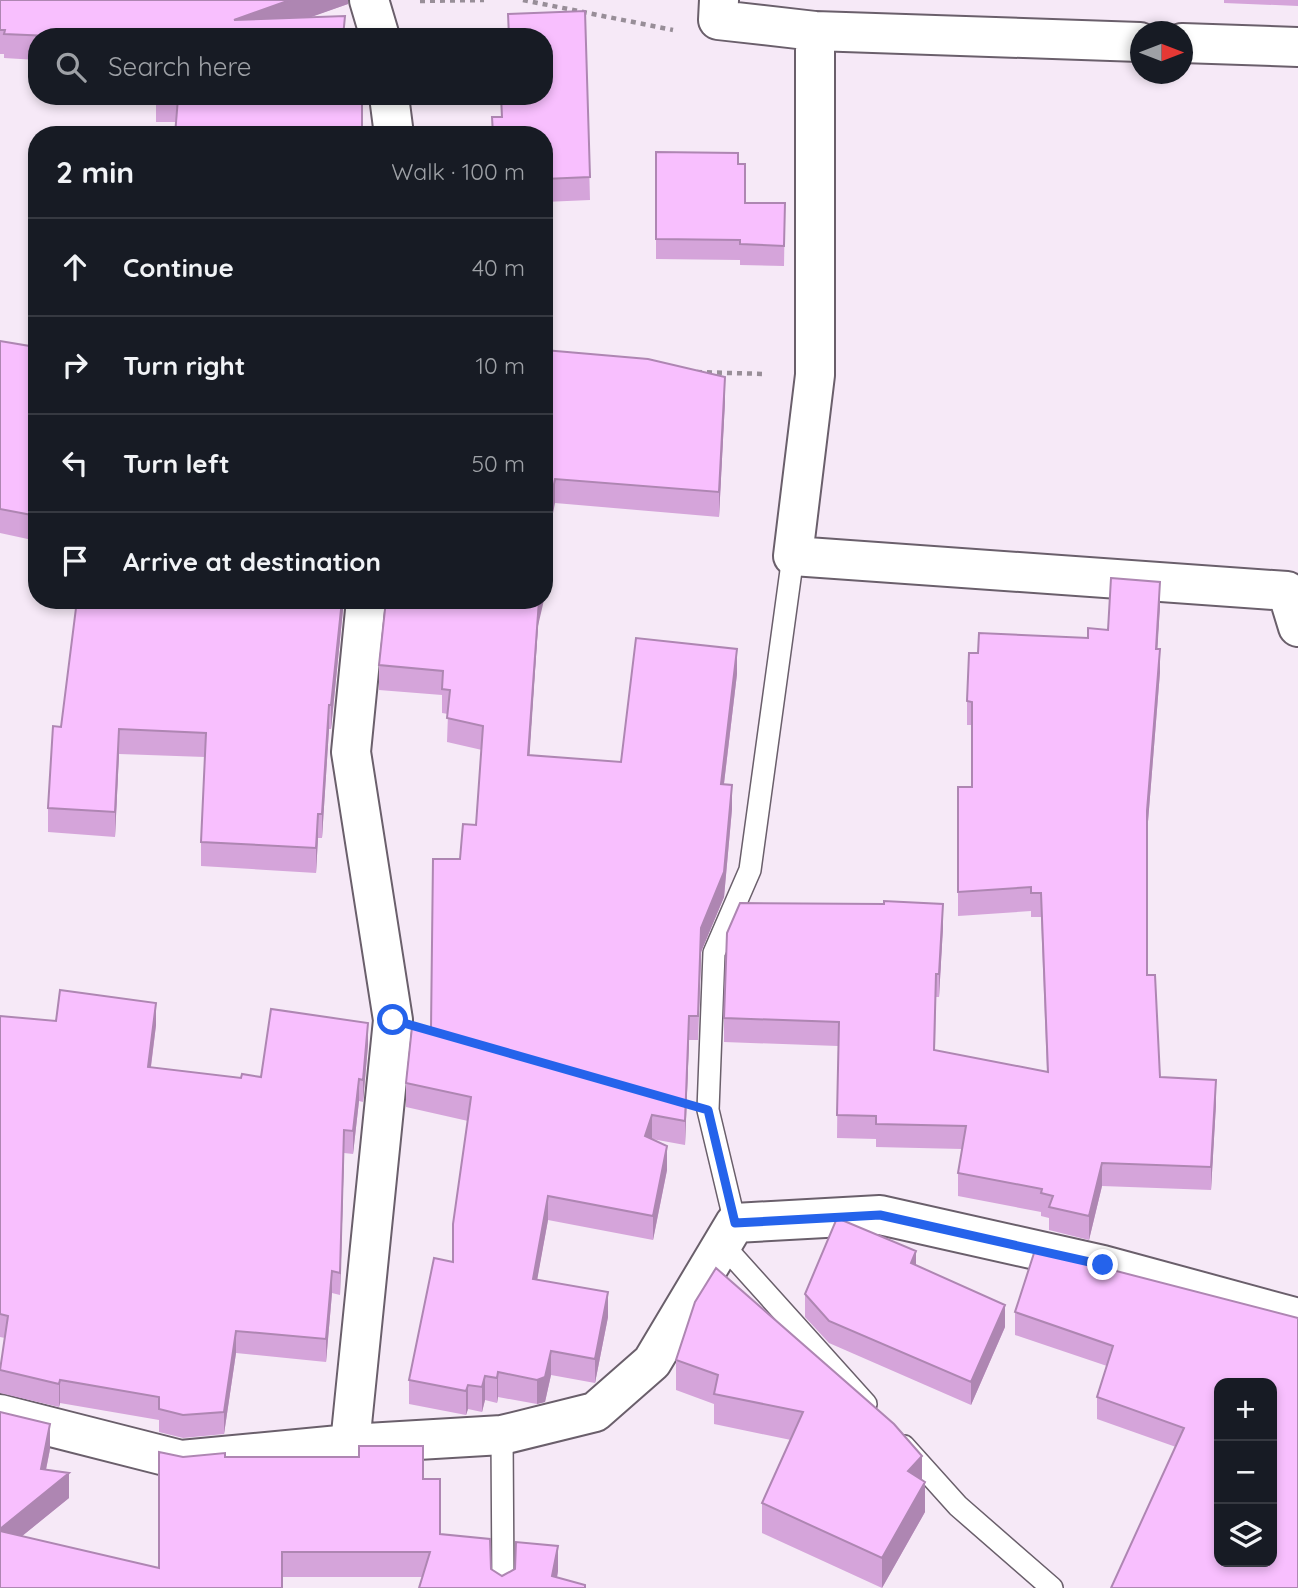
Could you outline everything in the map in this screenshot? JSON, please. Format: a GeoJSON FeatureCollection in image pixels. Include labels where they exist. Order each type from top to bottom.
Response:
{"type":"FeatureCollection","features":[{"type":"Feature","properties":{"kind":"street"},"geometry":{"type":"LineString","coordinates":[[719,10],[815,31],[1130,42]]}},
{"type":"Feature","properties":{"kind":"street"},"geometry":{"type":"LineString","coordinates":[[815,31],[815,375],[793,556],[1287,591],[1298,628]]}},
{"type":"Feature","properties":{"kind":"street"},"geometry":{"type":"LineString","coordinates":[[1193,43],[1298,47]]}},
{"type":"Feature","properties":{"kind":"street"},"geometry":{"type":"LineString","coordinates":[[389,105],[393,126]]}},
{"type":"Feature","properties":{"kind":"street"},"geometry":{"type":"LineString","coordinates":[[350,1444],[393,1020],[351,752],[365,609]]}},
{"type":"Feature","properties":{"kind":"street"},"geometry":{"type":"LineString","coordinates":[[0,1414],[181,1460],[350,1444],[502,1435],[595,1412],[652,1362],[728,1234],[880,1215],[1103,1265],[1298,1318]]}},
{"type":"Feature","properties":{"kind":"lane"},"geometry":{"type":"LineString","coordinates":[[793,556],[750,870],[715,953],[708,1110],[728,1234],[876,1415]]}},
{"type":"Feature","properties":{"kind":"lane"},"geometry":{"type":"LineString","coordinates":[[502,1435],[503,1588]]}},
{"type":"Feature","properties":{"kind":"lane"},"geometry":{"type":"LineString","coordinates":[[894,1435],[958,1506],[1052,1588]]}},
{"type":"Feature","properties":{"kind":"path"},"geometry":{"type":"LineString","coordinates":[[373,13],[484,0]]}},
{"type":"Feature","properties":{"kind":"path"},"geometry":{"type":"LineString","coordinates":[[523,0],[698,34],[719,10]]}},
{"type":"Feature","properties":{"kind":"path"},"geometry":{"type":"LineString","coordinates":[[696,372],[815,375]]}},
{"type":"Feature","properties":{"kind":"building"},"geometry":{"type":"Polygon","coordinates":[[[0,0],[290,0],[234,20],[345,16],[344,28],[28,28],[28,35],[4,34],[5,30],[0,30],[0,0]]]}},
{"type":"Feature","properties":{"kind":"building"},"geometry":{"type":"Polygon","coordinates":[[[585,11],[590,177],[553,179],[553,126],[492,126],[492,117],[502,117],[501,105],[553,105],[553,28],[509,28],[508,14],[585,11]]]}},
{"type":"Feature","properties":{"kind":"building"},"geometry":{"type":"Polygon","coordinates":[[[177,105],[362,105],[362,126],[176,126],[177,105]]]}},
{"type":"Feature","properties":{"kind":"building"},"geometry":{"type":"Polygon","coordinates":[[[656,152],[738,153],[738,164],[745,164],[745,203],[785,203],[784,246],[740,244],[740,240],[656,239],[656,152]]]}},
{"type":"Feature","properties":{"kind":"building"},"geometry":{"type":"Polygon","coordinates":[[[0,341],[28,346],[28,514],[0,509],[0,341]]]}},
{"type":"Feature","properties":{"kind":"building"},"geometry":{"type":"Polygon","coordinates":[[[553,351],[648,359],[725,377],[719,492],[555,479],[553,489],[553,351]]]}},
{"type":"Feature","properties":{"kind":"building"},"geometry":{"type":"Polygon","coordinates":[[[1111,578],[1160,582],[1156,649],[1160,649],[1147,811],[1147,975],[1155,975],[1160,1077],[1216,1080],[1211,1167],[1102,1163],[1089,1216],[1049,1207],[1053,1196],[1041,1193],[1042,1189],[958,1173],[966,1126],[876,1124],[876,1116],[837,1115],[839,1022],[724,1018],[727,933],[740,903],[884,904],[884,901],[943,904],[939,974],[936,974],[934,1050],[1048,1072],[1041,893],[1031,893],[1031,887],[958,892],[958,787],[972,787],[972,702],[967,701],[969,653],[978,653],[979,633],[1088,638],[1088,628],[1108,630],[1111,578]]]}},
{"type":"Feature","properties":{"kind":"building"},"geometry":{"type":"Polygon","coordinates":[[[76,609],[341,609],[329,705],[322,814],[318,814],[316,848],[201,842],[206,733],[119,729],[115,812],[48,808],[53,726],[61,727],[76,609]]]}},
{"type":"Feature","properties":{"kind":"building"},"geometry":{"type":"Polygon","coordinates":[[[385,609],[538,609],[528,755],[621,762],[636,638],[737,649],[721,784],[732,785],[724,872],[701,928],[698,1016],[689,1016],[685,1121],[652,1115],[645,1136],[667,1146],[653,1216],[548,1196],[533,1279],[608,1292],[595,1359],[551,1351],[545,1377],[537,1380],[498,1372],[497,1378],[485,1376],[482,1387],[468,1385],[466,1391],[409,1380],[434,1258],[453,1262],[453,1224],[471,1097],[406,1083],[412,1027],[431,1029],[433,859],[460,859],[463,824],[476,825],[483,726],[447,718],[450,690],[442,689],[443,671],[379,665],[385,609]]]}},
{"type":"Feature","properties":{"kind":"building"},"geometry":{"type":"Polygon","coordinates":[[[60,990],[156,1003],[148,1067],[241,1078],[242,1074],[261,1077],[271,1009],[368,1023],[363,1080],[359,1079],[353,1131],[344,1130],[340,1273],[332,1271],[326,1339],[236,1331],[224,1412],[183,1415],[159,1409],[159,1397],[60,1380],[59,1384],[0,1370],[8,1316],[0,1314],[0,1016],[56,1021],[60,990]]]}},
{"type":"Feature","properties":{"kind":"building"},"geometry":{"type":"Polygon","coordinates":[[[837,1218],[916,1251],[911,1263],[1005,1305],[971,1382],[829,1321],[805,1294],[837,1218]]]}},
{"type":"Feature","properties":{"kind":"building"},"geometry":{"type":"Polygon","coordinates":[[[1035,1250],[1298,1318],[1298,1588],[1111,1588],[1184,1428],[1097,1397],[1113,1346],[1015,1312],[1035,1250]]]}},
{"type":"Feature","properties":{"kind":"building"},"geometry":{"type":"Polygon","coordinates":[[[716,1268],[894,1424],[922,1456],[908,1471],[925,1482],[882,1558],[762,1503],[803,1412],[714,1394],[718,1375],[676,1360],[695,1302],[716,1268]]]}},
{"type":"Feature","properties":{"kind":"building"},"geometry":{"type":"Polygon","coordinates":[[[0,1412],[50,1424],[41,1469],[69,1473],[0,1529],[0,1412]]]}},
{"type":"Feature","properties":{"kind":"building"},"geometry":{"type":"Polygon","coordinates":[[[359,1446],[423,1446],[423,1479],[440,1479],[440,1534],[490,1539],[491,1569],[502,1576],[515,1569],[516,1542],[558,1546],[552,1576],[585,1585],[585,1588],[419,1588],[430,1552],[282,1552],[282,1588],[0,1588],[0,1531],[159,1568],[159,1452],[183,1457],[225,1453],[225,1457],[359,1457],[359,1446]]]}},
{"type":"Feature","properties":{"kind":"route"},"geometry":{"type":"LineString","coordinates":[[393,1020],[708,1110],[735,1223],[880,1215],[1103,1265]]}}]}
